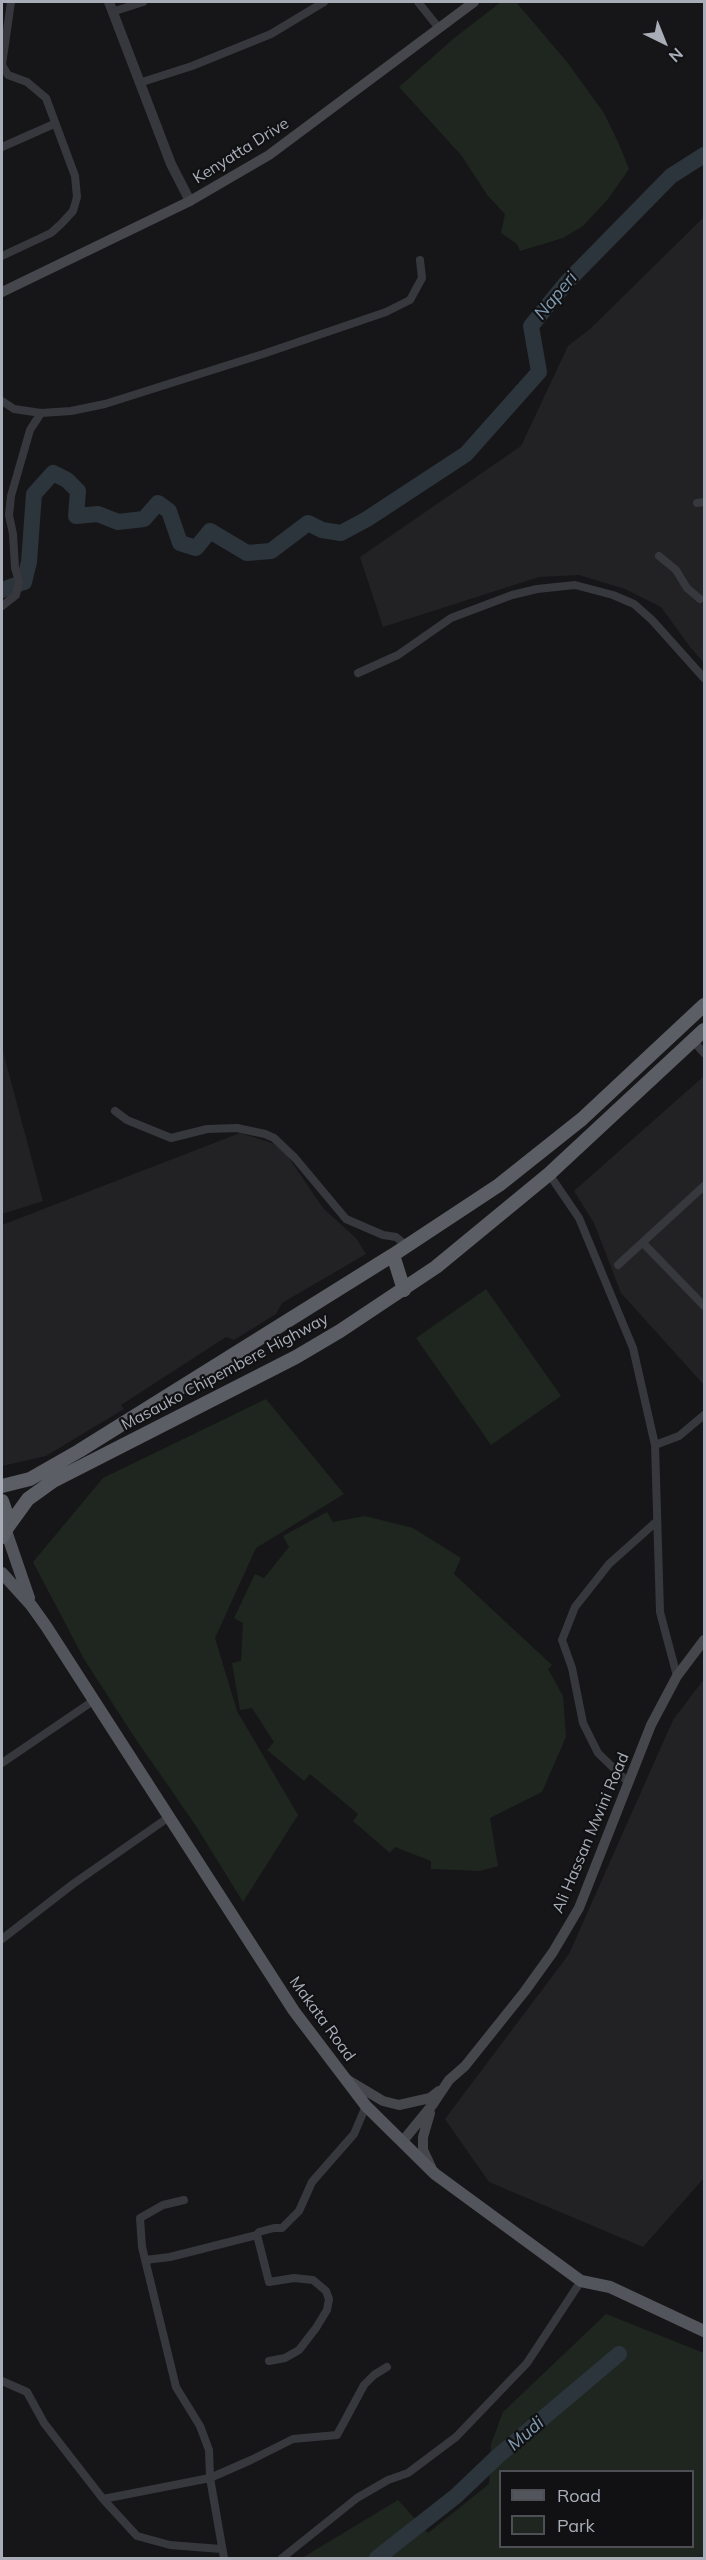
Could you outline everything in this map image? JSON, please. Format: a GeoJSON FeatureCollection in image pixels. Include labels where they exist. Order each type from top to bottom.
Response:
{"type":"FeatureCollection","features":[{"type":"Feature","properties":{"kind":"highway","name":"Masauko Chipembere Highway"},"geometry":{"type":"LineString","coordinates":[[2,1486],[30,1479],[49,1470],[393,1255],[499,1185],[624,1082],[705,1005]]}},
{"type":"Feature","properties":{"kind":"highway","name":"Masauko Chipembere Highway"},"geometry":{"type":"LineString","coordinates":[[5,1532],[28,1499],[53,1480],[296,1357],[404,1290],[481,1232],[549,1174],[705,1030]]}},
{"type":"Feature","properties":{"kind":"highway"},"geometry":{"type":"LineString","coordinates":[[393,1255],[404,1290]]}},
{"type":"Feature","properties":{"kind":"highway"},"geometry":{"type":"LineString","coordinates":[[2,1501],[8,1518],[5,1532]]}},
{"type":"Feature","properties":{"kind":"main road","name":"Kenyatta Drive"},"geometry":{"type":"LineString","coordinates":[[2,292],[190,201],[268,154],[340,104],[438,27],[474,2]]}},
{"type":"Feature","properties":{"kind":"main road","name":"Makata Road"},"geometry":{"type":"LineString","coordinates":[[5,1532],[31,1605]]}},
{"type":"Feature","properties":{"kind":"main road","name":"Makata Road"},"geometry":{"type":"LineString","coordinates":[[2,1574],[31,1605],[294,2011],[366,2106],[435,2174],[582,2281],[610,2287],[705,2331]]}},
{"type":"Feature","properties":{"kind":"main road","name":"Ali Hassan Mwini Road"},"geometry":{"type":"LineString","coordinates":[[402,2142],[433,2104],[448,2080],[465,2066],[553,1952],[579,1908],[651,1725],[677,1676],[705,1640]]}},
{"type":"Feature","properties":{"kind":"main road"},"geometry":{"type":"LineString","coordinates":[[345,2078],[383,2101],[399,2105],[430,2098],[448,2080]]}},
{"type":"Feature","properties":{"kind":"main road"},"geometry":{"type":"LineString","coordinates":[[433,2104],[423,2137],[423,2150],[435,2174]]}},
{"type":"Feature","properties":{"kind":"street"},"geometry":{"type":"LineString","coordinates":[[2,256],[51,232],[73,211],[77,197],[75,176],[46,98],[27,82],[8,75],[2,65],[11,2]]}},
{"type":"Feature","properties":{"kind":"street"},"geometry":{"type":"LineString","coordinates":[[143,2],[111,7],[171,164],[190,201]]}},
{"type":"Feature","properties":{"kind":"street"},"geometry":{"type":"LineString","coordinates":[[140,83],[192,66],[271,34],[324,2]]}},
{"type":"Feature","properties":{"kind":"street"},"geometry":{"type":"LineString","coordinates":[[418,2],[438,27]]}},
{"type":"Feature","properties":{"kind":"street"},"geometry":{"type":"LineString","coordinates":[[2,147],[54,124]]}},
{"type":"Feature","properties":{"kind":"street"},"geometry":{"type":"LineString","coordinates":[[2,401],[14,409],[41,414],[105,404],[386,312],[410,300],[422,278],[420,260]]}},
{"type":"Feature","properties":{"kind":"street"},"geometry":{"type":"LineString","coordinates":[[2,606],[16,595],[19,582],[9,515],[11,496],[30,430],[41,414]]}},
{"type":"Feature","properties":{"kind":"street"},"geometry":{"type":"LineString","coordinates":[[659,556],[676,570],[687,588],[700,599]]}},
{"type":"Feature","properties":{"kind":"street"},"geometry":{"type":"LineString","coordinates":[[358,673],[398,655],[451,618],[512,595],[537,589],[575,585],[613,595],[634,604],[705,678]]}},
{"type":"Feature","properties":{"kind":"street"},"geometry":{"type":"LineString","coordinates":[[693,1041],[705,1053]]}},
{"type":"Feature","properties":{"kind":"street"},"geometry":{"type":"LineString","coordinates":[[115,1111],[135,1124],[171,1138],[207,1129],[230,1128],[265,1134],[274,1138],[295,1158],[346,1219],[383,1236],[396,1237],[407,1246]]}},
{"type":"Feature","properties":{"kind":"street"},"geometry":{"type":"LineString","coordinates":[[549,1174],[579,1218],[633,1348],[655,1445],[660,1612],[677,1676]]}},
{"type":"Feature","properties":{"kind":"street"},"geometry":{"type":"LineString","coordinates":[[618,1265],[705,1186]]}},
{"type":"Feature","properties":{"kind":"street"},"geometry":{"type":"LineString","coordinates":[[643,1243],[705,1306]]}},
{"type":"Feature","properties":{"kind":"street"},"geometry":{"type":"LineString","coordinates":[[655,1445],[679,1436],[705,1415]]}},
{"type":"Feature","properties":{"kind":"street"},"geometry":{"type":"LineString","coordinates":[[629,1783],[598,1753],[584,1722],[572,1668],[562,1640],[575,1607],[609,1563],[656,1522]]}},
{"type":"Feature","properties":{"kind":"street"},"geometry":{"type":"LineString","coordinates":[[2,1763],[93,1701]]}},
{"type":"Feature","properties":{"kind":"street"},"geometry":{"type":"LineString","coordinates":[[2,1939],[73,1884],[169,1816]]}},
{"type":"Feature","properties":{"kind":"street"},"geometry":{"type":"LineString","coordinates":[[145,2260],[170,2257],[257,2235],[266,2230],[282,2228],[299,2211],[312,2182],[354,2134],[366,2106]]}},
{"type":"Feature","properties":{"kind":"street"},"geometry":{"type":"LineString","coordinates":[[184,2200],[163,2205],[140,2218],[141,2247],[176,2387],[206,2438],[210,2478],[224,2559]]}},
{"type":"Feature","properties":{"kind":"street"},"geometry":{"type":"LineString","coordinates":[[257,2235],[269,2282],[294,2278],[313,2280],[326,2292],[329,2299],[327,2310],[299,2349],[285,2358],[269,2361]]}},
{"type":"Feature","properties":{"kind":"street"},"geometry":{"type":"LineString","coordinates":[[282,2559],[357,2498],[388,2480],[408,2473],[456,2437],[527,2363],[582,2281]]}},
{"type":"Feature","properties":{"kind":"street"},"geometry":{"type":"LineString","coordinates":[[103,2499],[210,2478],[293,2439],[337,2434],[364,2385],[387,2367]]}},
{"type":"Feature","properties":{"kind":"street"},"geometry":{"type":"LineString","coordinates":[[2,2380],[27,2392],[44,2423],[103,2499],[136,2536],[170,2545],[221,2549]]}},
{"type":"Feature","properties":{"kind":"shaded area"},"geometry":{"type":"Polygon","coordinates":[[[704,217],[704,663],[661,607],[625,589],[579,575],[539,577],[383,627],[360,557],[521,446],[568,346],[590,329],[704,217]]]}},
{"type":"Feature","properties":{"kind":"shaded area"},"geometry":{"type":"Polygon","coordinates":[[[2,1048],[43,1201],[2,1214],[2,1048]]]}},
{"type":"Feature","properties":{"kind":"shaded area"},"geometry":{"type":"Polygon","coordinates":[[[704,1076],[704,1385],[621,1293],[594,1223],[574,1191],[704,1076]]]}},
{"type":"Feature","properties":{"kind":"shaded area"},"geometry":{"type":"Polygon","coordinates":[[[240,1133],[283,1149],[323,1208],[356,1238],[366,1254],[282,1303],[276,1314],[234,1340],[226,1337],[121,1405],[124,1409],[46,1456],[2,1466],[2,1225],[240,1133]]]}},
{"type":"Feature","properties":{"kind":"shaded area"},"geometry":{"type":"Polygon","coordinates":[[[704,1679],[704,2178],[643,2247],[489,2182],[445,2119],[569,1954],[673,1720],[704,1679]]]}},
{"type":"Feature","properties":{"kind":"green space"},"geometry":{"type":"Polygon","coordinates":[[[501,2],[516,2],[567,62],[604,113],[629,169],[608,199],[583,226],[563,238],[520,251],[517,244],[501,233],[505,214],[488,196],[461,155],[399,87],[453,39],[501,2]]]}},
{"type":"Feature","properties":{"kind":"green space"},"geometry":{"type":"Polygon","coordinates":[[[486,1289],[561,1396],[491,1445],[416,1338],[486,1289]]]}},
{"type":"Feature","properties":{"kind":"green space"},"geometry":{"type":"Polygon","coordinates":[[[266,1399],[344,1494],[256,1548],[215,1638],[237,1711],[298,1815],[243,1902],[196,1826],[84,1659],[33,1562],[103,1478],[266,1399]]]}},
{"type":"Feature","properties":{"kind":"green space"},"geometry":{"type":"Polygon","coordinates":[[[327,1512],[333,1522],[365,1516],[413,1528],[461,1558],[454,1574],[552,1665],[548,1669],[563,1696],[566,1737],[542,1792],[490,1818],[498,1866],[480,1871],[431,1869],[431,1861],[395,1847],[390,1853],[353,1821],[358,1814],[310,1774],[304,1781],[267,1750],[274,1742],[252,1708],[240,1710],[232,1663],[241,1661],[243,1623],[234,1618],[255,1574],[264,1578],[289,1547],[283,1536],[327,1512]]]}},
{"type":"Feature","properties":{"kind":"green space"},"geometry":{"type":"Polygon","coordinates":[[[606,2314],[704,2353],[704,2558],[302,2558],[398,2500],[428,2533],[489,2484],[491,2444],[503,2412],[606,2314]]]}},
{"type":"Feature","properties":{"kind":"waterway","name":"Naperi"},"geometry":{"type":"LineString","coordinates":[[2,590],[24,582],[29,562],[34,494],[53,473],[67,480],[78,491],[76,516],[98,514],[118,522],[144,519],[158,503],[169,511],[180,543],[196,548],[210,531],[247,553],[271,551],[308,523],[322,530],[341,533],[367,519],[466,454],[539,372],[531,326],[567,282],[671,176],[704,155]]}},
{"type":"Feature","properties":{"kind":"waterway","name":"Mudi"},"geometry":{"type":"LineString","coordinates":[[377,2558],[456,2496],[498,2456],[619,2354]]}}]}
